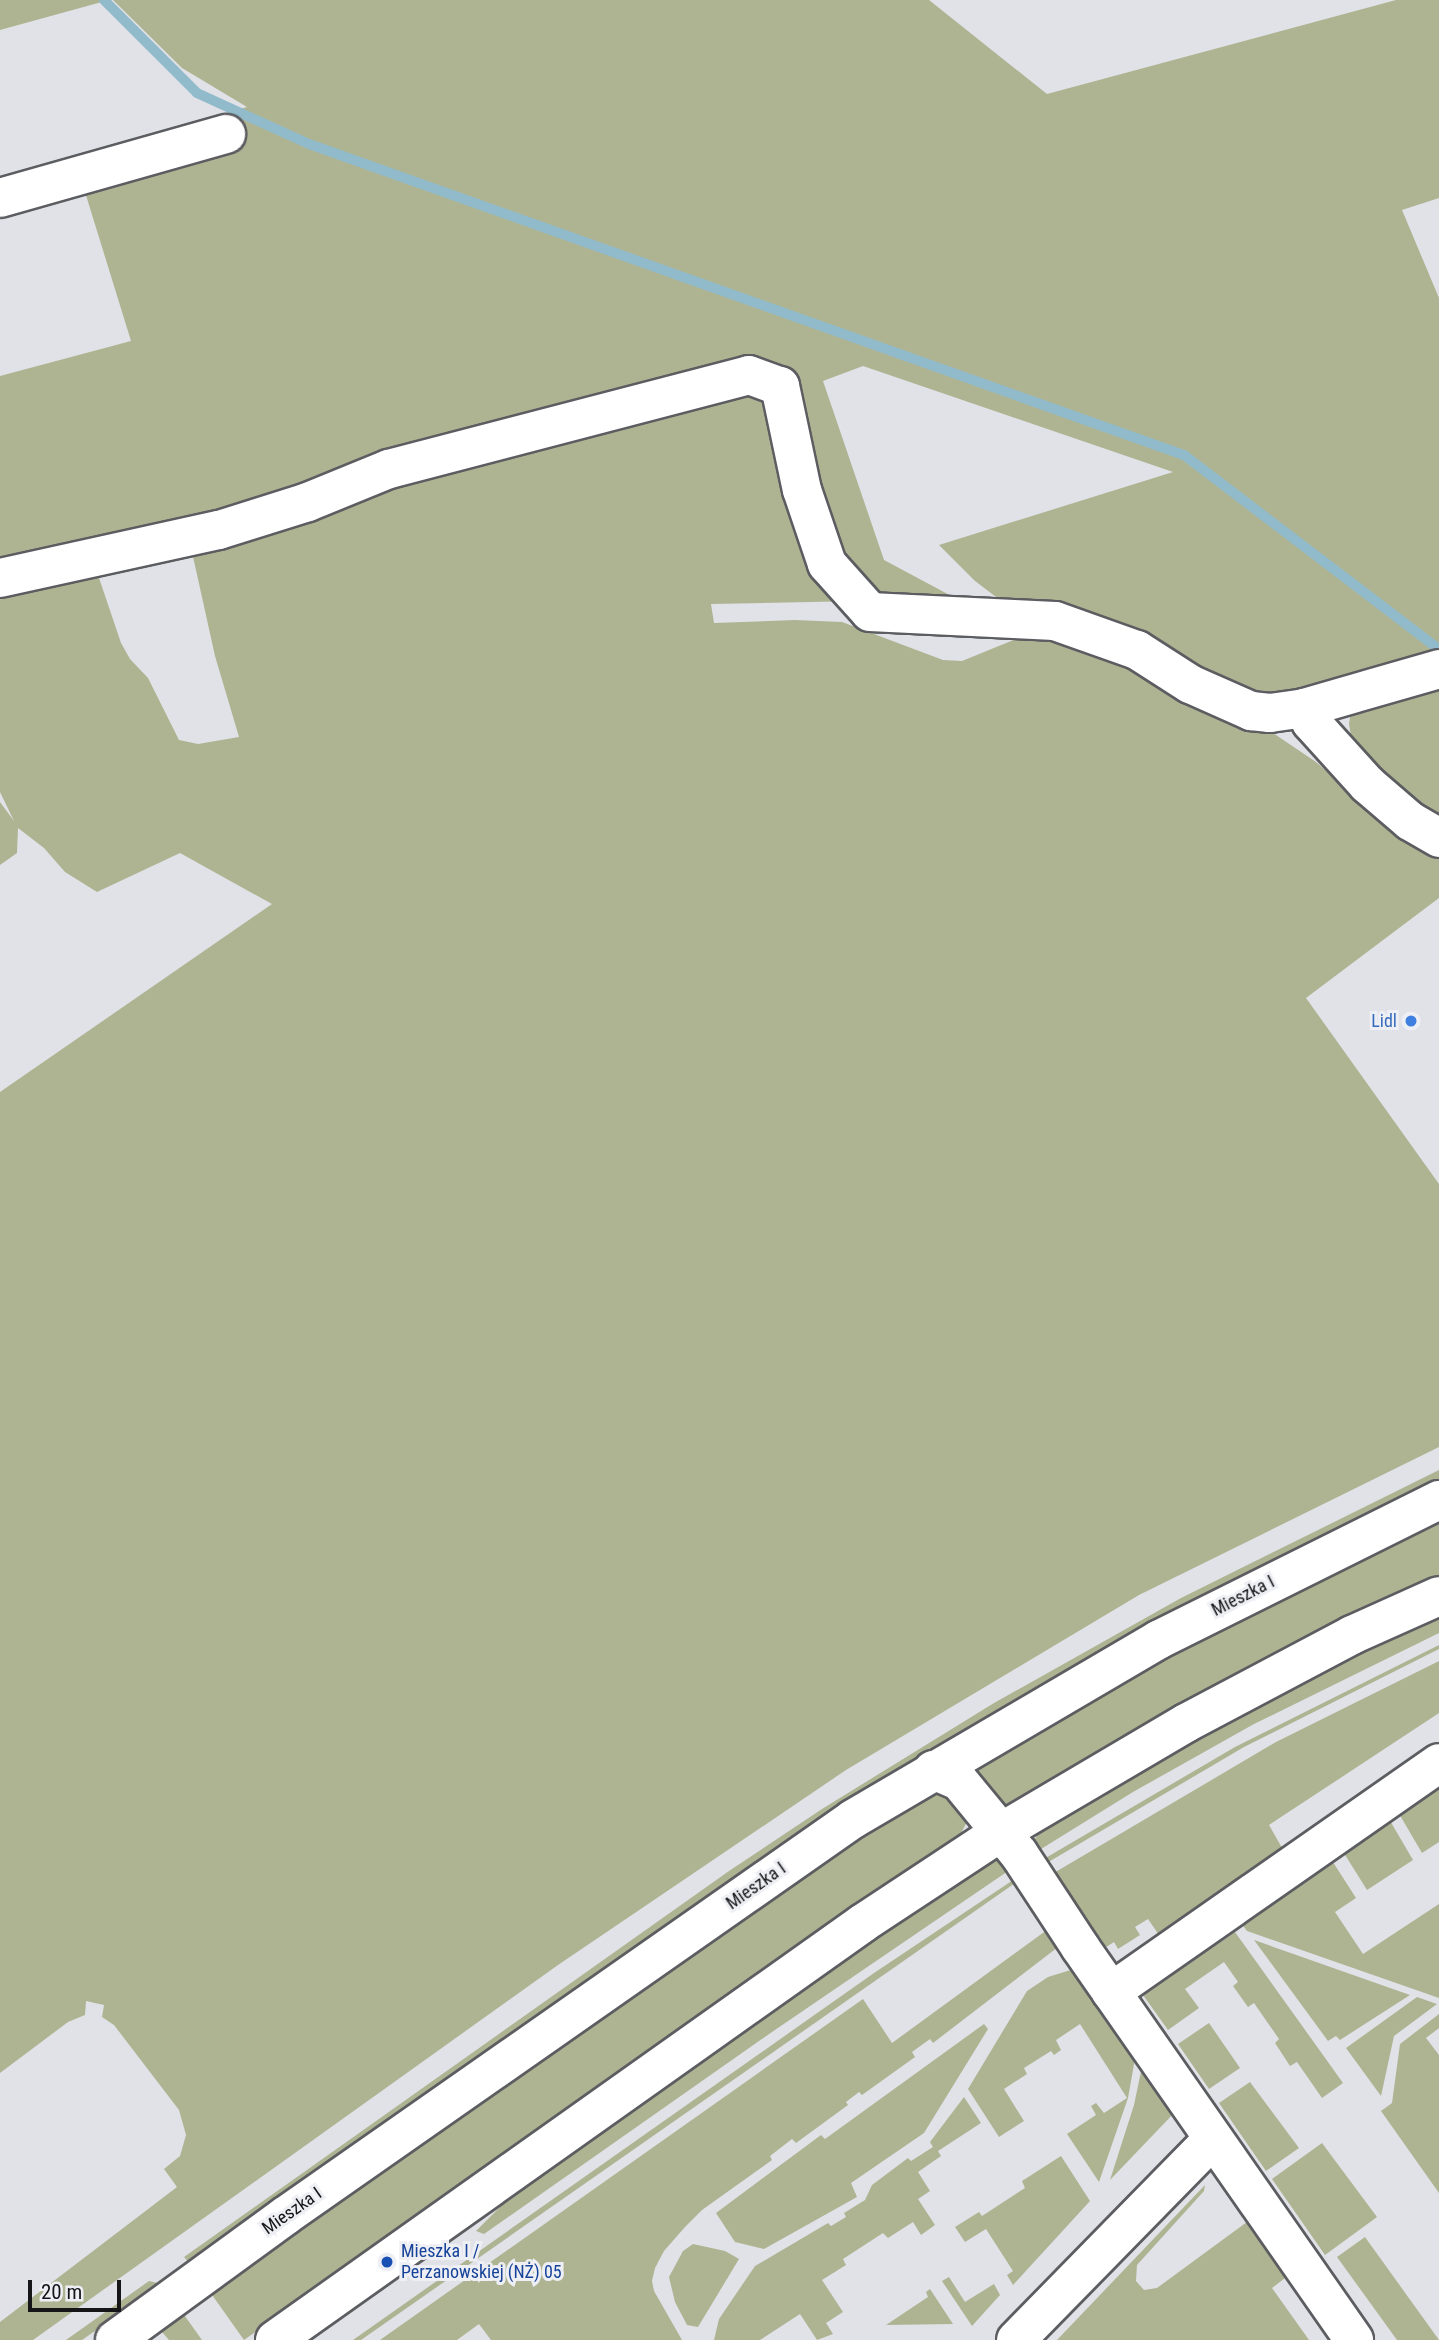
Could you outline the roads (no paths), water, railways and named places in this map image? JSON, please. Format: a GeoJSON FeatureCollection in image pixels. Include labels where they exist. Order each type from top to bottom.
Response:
{"type":"FeatureCollection","features":[{"type":"Feature","properties":{"kind":"street"},"geometry":{"type":"LineString","coordinates":[[0,198],[226,134]]}},
{"type":"Feature","properties":{"kind":"street"},"geometry":{"type":"LineString","coordinates":[[0,578],[219,530],[308,502],[389,469],[749,375],[780,386],[803,490],[827,564],[870,612],[1055,621],[1137,650],[1190,684],[1251,711],[1270,713],[1304,708],[1439,669]]}},
{"type":"Feature","properties":{"kind":"street"},"geometry":{"type":"LineString","coordinates":[[1304,708],[1311,722],[1360,778],[1410,821],[1439,838]]}},
{"type":"Feature","properties":{"kind":"street","name":"Mieszka I"},"geometry":{"type":"LineString","coordinates":[[126,2339],[285,2216],[853,1819],[1158,1640],[1439,1500]]}},
{"type":"Feature","properties":{"kind":"street"},"geometry":{"type":"LineString","coordinates":[[275,2340],[863,1923],[1000,1832],[1198,1716],[1352,1635],[1439,1596]]}},
{"type":"Feature","properties":{"kind":"street"},"geometry":{"type":"LineString","coordinates":[[1111,1992],[1439,1763]]}},
{"type":"Feature","properties":{"kind":"street"},"geometry":{"type":"LineString","coordinates":[[933,1770],[959,1781],[1019,1854],[1111,1992],[1354,2340]]}},
{"type":"Feature","properties":{"kind":"street"},"geometry":{"type":"LineString","coordinates":[[1016,2340],[1213,2139]]}},
{"type":"Feature","properties":{"kind":"waterway"},"geometry":{"type":"LineString","coordinates":[[104,0],[197,93],[309,144],[1184,455],[1439,649]]}},
{"type":"Feature","properties":{"kind":"place","name":"Lidl"},"geometry":{"type":"Point","coordinates":[1411,1021]}},
{"type":"Feature","properties":{"kind":"place","name":"Mieszka I / Perzanowskiej (NŻ) 05"},"geometry":{"type":"Point","coordinates":[387,2262]}}]}
